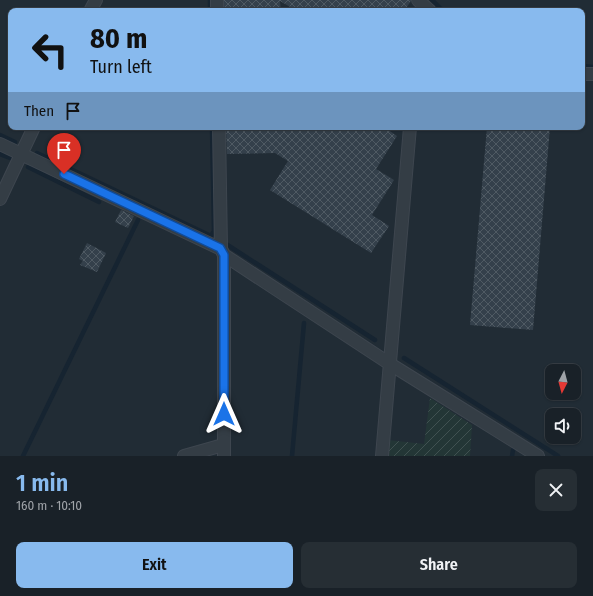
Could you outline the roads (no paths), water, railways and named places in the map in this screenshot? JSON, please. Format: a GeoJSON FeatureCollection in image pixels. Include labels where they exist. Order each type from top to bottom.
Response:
{"type":"FeatureCollection","features":[{"type":"Feature","properties":{"kind":"street"},"geometry":{"type":"LineString","coordinates":[[0,199],[33,130]]}},
{"type":"Feature","properties":{"kind":"street"},"geometry":{"type":"LineString","coordinates":[[184,456],[224,451],[219,130]]}},
{"type":"Feature","properties":{"kind":"street"},"geometry":{"type":"LineString","coordinates":[[382,456],[410,130]]}},
{"type":"Feature","properties":{"kind":"street"},"geometry":{"type":"LineString","coordinates":[[0,144],[222,252],[390,364],[538,456]]}},
{"type":"Feature","properties":{"kind":"waterway"},"geometry":{"type":"LineString","coordinates":[[210,0],[210,8]]}},
{"type":"Feature","properties":{"kind":"waterway"},"geometry":{"type":"LineString","coordinates":[[432,0],[440,8]]}},
{"type":"Feature","properties":{"kind":"waterway"},"geometry":{"type":"LineString","coordinates":[[585,66],[593,67]]}},
{"type":"Feature","properties":{"kind":"waterway"},"geometry":{"type":"LineString","coordinates":[[37,153],[211,236],[214,231],[212,130]]}},
{"type":"Feature","properties":{"kind":"waterway"},"geometry":{"type":"LineString","coordinates":[[0,135],[15,142]]}},
{"type":"Feature","properties":{"kind":"waterway"},"geometry":{"type":"LineString","coordinates":[[0,154],[10,158]]}},
{"type":"Feature","properties":{"kind":"waterway"},"geometry":{"type":"LineString","coordinates":[[28,167],[99,202]]}},
{"type":"Feature","properties":{"kind":"waterway"},"geometry":{"type":"LineString","coordinates":[[23,456],[138,220]]}},
{"type":"Feature","properties":{"kind":"waterway"},"geometry":{"type":"LineString","coordinates":[[226,244],[375,340]]}},
{"type":"Feature","properties":{"kind":"waterway"},"geometry":{"type":"LineString","coordinates":[[292,456],[304,323]]}},
{"type":"Feature","properties":{"kind":"waterway"},"geometry":{"type":"LineString","coordinates":[[404,358],[558,456]]}},
{"type":"Feature","properties":{"kind":"waterway"},"geometry":{"type":"LineString","coordinates":[[512,456],[513,450]]}}]}
